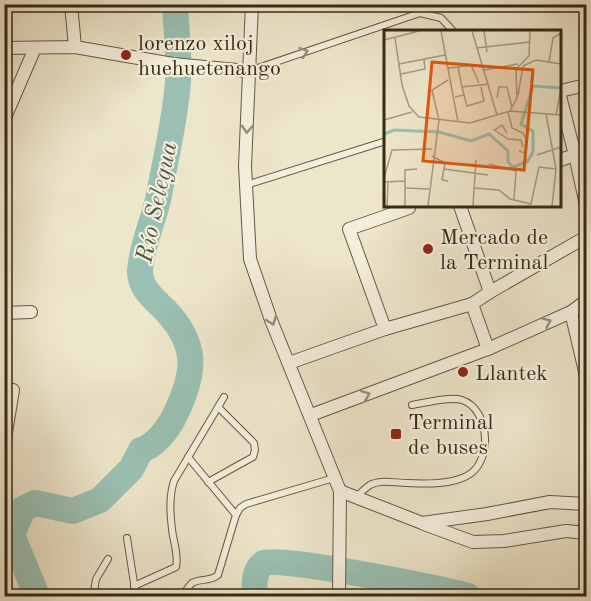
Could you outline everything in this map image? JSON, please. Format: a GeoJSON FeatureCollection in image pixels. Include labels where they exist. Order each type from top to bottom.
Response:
{"type":"FeatureCollection","features":[{"type":"Feature","properties":{"kind":"street"},"geometry":{"type":"LineString","coordinates":[[71,4],[75,47]]}},
{"type":"Feature","properties":{"kind":"street"},"geometry":{"type":"LineString","coordinates":[[252,4],[246,186],[250,259],[271,320],[340,491],[339,597]]}},
{"type":"Feature","properties":{"kind":"street"},"geometry":{"type":"LineString","coordinates":[[4,48],[75,47],[173,64],[248,71]]}},
{"type":"Feature","properties":{"kind":"street"},"geometry":{"type":"LineString","coordinates":[[4,120],[35,48]]}},
{"type":"Feature","properties":{"kind":"street"},"geometry":{"type":"LineString","coordinates":[[561,91],[586,85]]}},
{"type":"Feature","properties":{"kind":"street"},"geometry":{"type":"LineString","coordinates":[[561,100],[586,205]]}},
{"type":"Feature","properties":{"kind":"street"},"geometry":{"type":"LineString","coordinates":[[561,160],[575,155]]}},
{"type":"Feature","properties":{"kind":"street"},"geometry":{"type":"LineString","coordinates":[[385,329],[349,229],[409,207]]}},
{"type":"Feature","properties":{"kind":"street"},"geometry":{"type":"LineString","coordinates":[[460,207],[490,292]]}},
{"type":"Feature","properties":{"kind":"street"},"geometry":{"type":"LineString","coordinates":[[289,363],[385,329],[472,304],[586,237]]}},
{"type":"Feature","properties":{"kind":"street"},"geometry":{"type":"LineString","coordinates":[[311,415],[488,349],[571,312],[586,301]]}},
{"type":"Feature","properties":{"kind":"street"},"geometry":{"type":"LineString","coordinates":[[472,304],[488,349]]}},
{"type":"Feature","properties":{"kind":"street"},"geometry":{"type":"LineString","coordinates":[[4,313],[31,312]]}},
{"type":"Feature","properties":{"kind":"street"},"geometry":{"type":"LineString","coordinates":[[571,312],[586,376]]}},
{"type":"Feature","properties":{"kind":"street"},"geometry":{"type":"LineString","coordinates":[[4,444],[13,390]]}},
{"type":"Feature","properties":{"kind":"street"},"geometry":{"type":"LineString","coordinates":[[340,491],[473,542],[504,541],[566,531],[586,533]]}},
{"type":"Feature","properties":{"kind":"street"},"geometry":{"type":"LineString","coordinates":[[422,523],[550,502],[586,504]]}},
{"type":"Feature","properties":{"kind":"lane"},"geometry":{"type":"LineString","coordinates":[[248,71],[420,13],[441,18],[452,30]]}},
{"type":"Feature","properties":{"kind":"lane"},"geometry":{"type":"LineString","coordinates":[[246,186],[384,142]]}},
{"type":"Feature","properties":{"kind":"lane"},"geometry":{"type":"LineString","coordinates":[[134,586],[176,567],[171,489],[224,397]]}},
{"type":"Feature","properties":{"kind":"lane"},"geometry":{"type":"LineString","coordinates":[[356,497],[372,484],[386,481],[408,483],[452,480],[470,474],[481,461],[484,444],[483,427],[478,411],[462,400],[412,405]]}},
{"type":"Feature","properties":{"kind":"lane"},"geometry":{"type":"LineString","coordinates":[[208,482],[252,457],[255,450],[254,443],[218,407]]}},
{"type":"Feature","properties":{"kind":"lane"},"geometry":{"type":"LineString","coordinates":[[188,457],[236,515]]}},
{"type":"Feature","properties":{"kind":"lane"},"geometry":{"type":"LineString","coordinates":[[182,597],[191,584],[213,579],[218,575],[240,508],[246,504],[335,477]]}},
{"type":"Feature","properties":{"kind":"lane"},"geometry":{"type":"LineString","coordinates":[[127,538],[136,597]]}},
{"type":"Feature","properties":{"kind":"lane"},"geometry":{"type":"LineString","coordinates":[[96,597],[94,592],[96,579],[108,559]]}},
{"type":"Feature","properties":{"kind":"waterway","name":"Río Selegua"},"geometry":{"type":"LineString","coordinates":[[37,596],[12,535],[23,509],[35,503],[73,511],[100,500],[131,469],[141,450],[156,441],[169,426],[187,386],[190,361],[189,348],[184,336],[177,324],[145,288],[140,276],[143,251],[159,195],[175,110],[179,63],[175,4]]}},
{"type":"Feature","properties":{"kind":"waterway","name":"Río Selegua"},"geometry":{"type":"LineString","coordinates":[[254,596],[258,569],[264,563],[276,562],[363,574],[468,596]]}},
{"type":"Feature","properties":{"kind":"place","name":"lorenzo xiloj huehuetenango"},"geometry":{"type":"Point","coordinates":[126,55]}},
{"type":"Feature","properties":{"kind":"place","name":"Mercado de la Terminal"},"geometry":{"type":"Point","coordinates":[428,249]}},
{"type":"Feature","properties":{"kind":"place","name":"Llantek"},"geometry":{"type":"Point","coordinates":[463,372]}},
{"type":"Feature","properties":{"kind":"place","name":"Terminal de buses"},"geometry":{"type":"Point","coordinates":[396,434]}}]}
